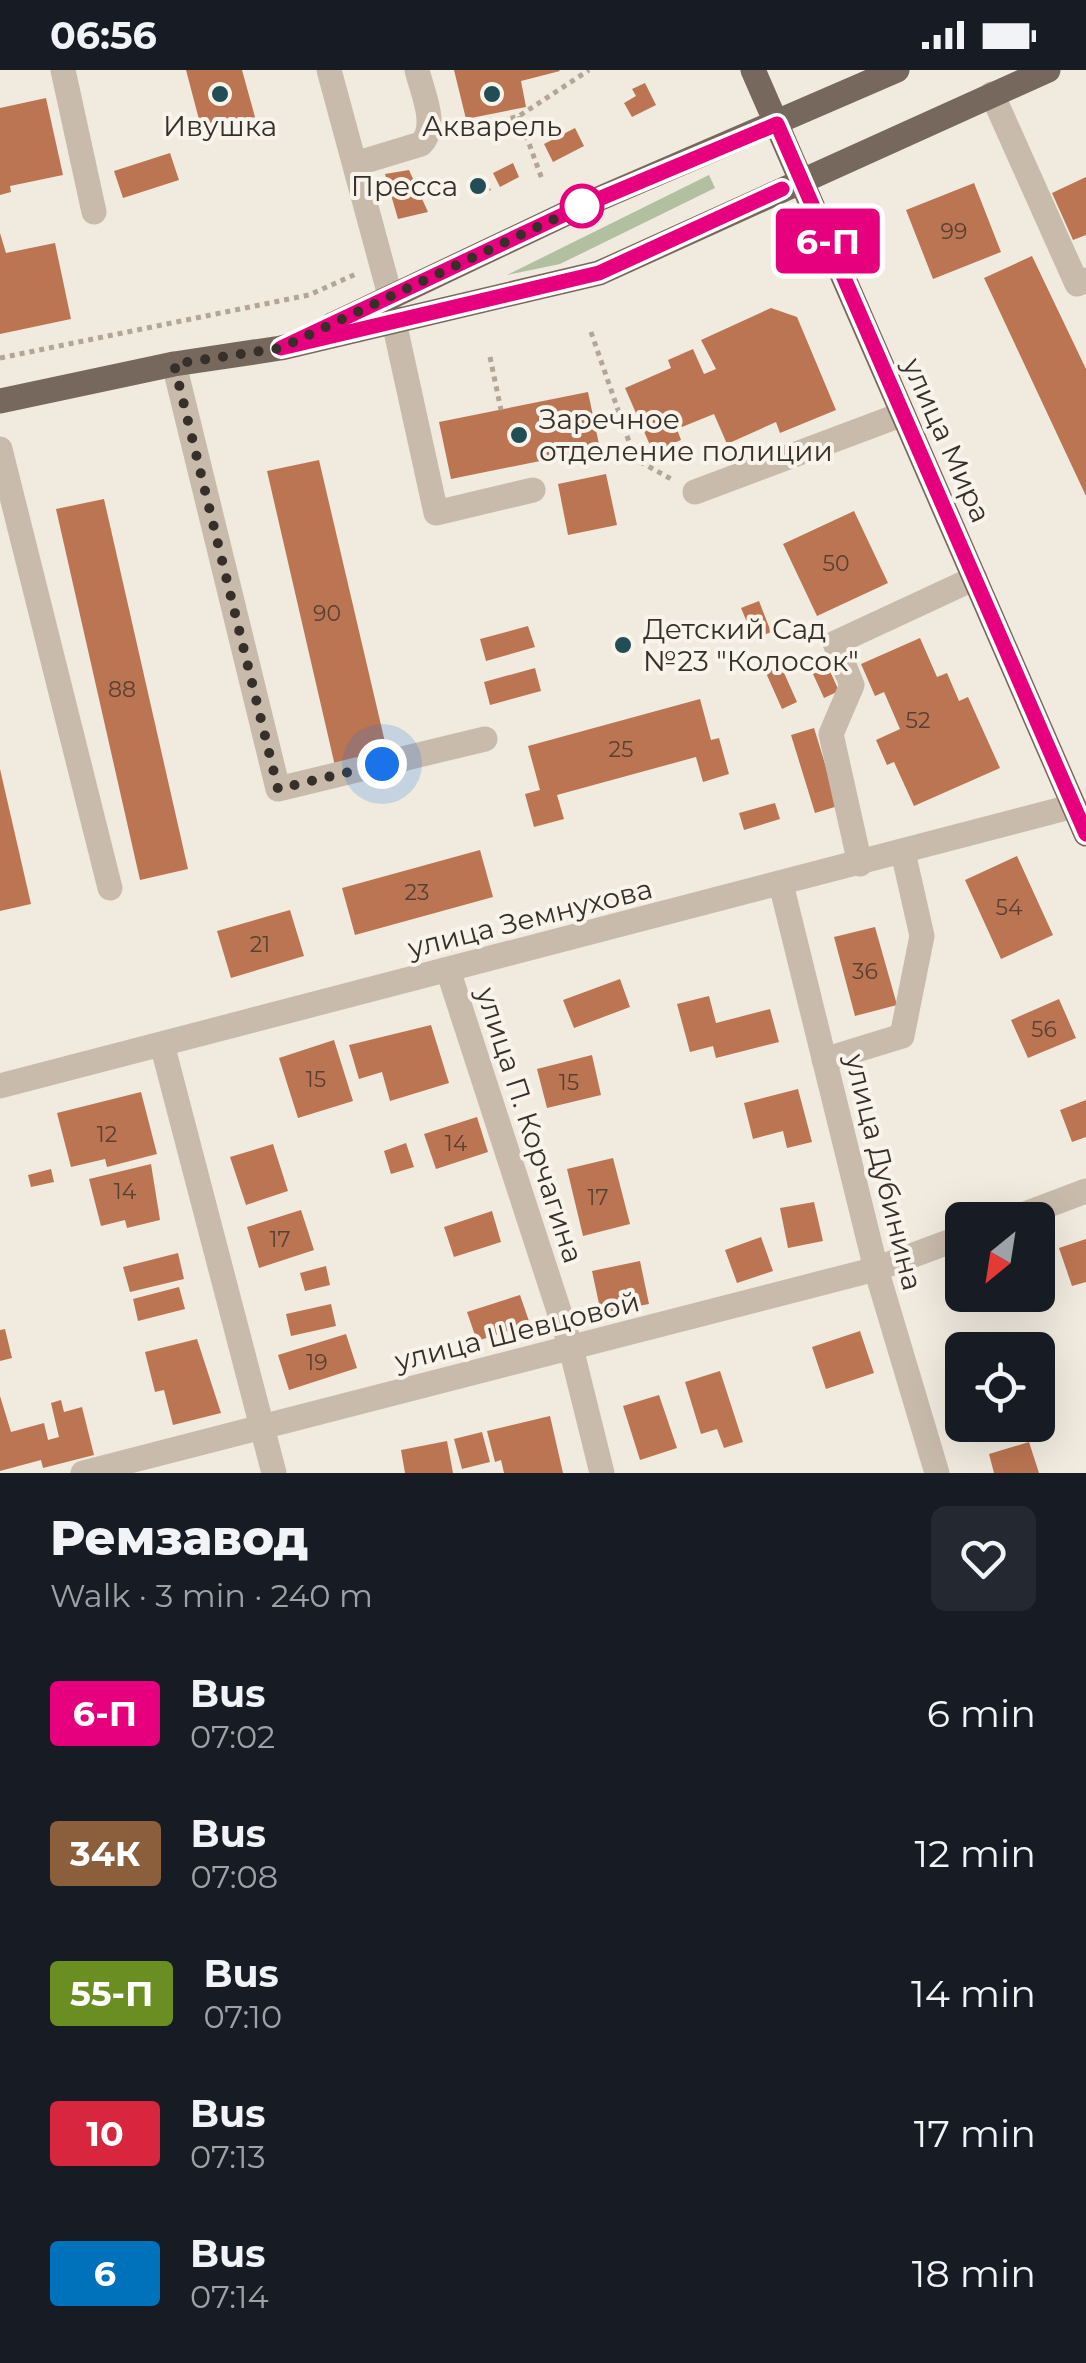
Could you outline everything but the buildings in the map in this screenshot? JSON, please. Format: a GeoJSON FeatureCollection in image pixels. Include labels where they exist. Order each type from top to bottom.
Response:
{"type":"FeatureCollection","features":[{"type":"Feature","properties":{"kind":"main road","name":"улица Мира"},"geometry":{"type":"LineString","coordinates":[[754,70],[1086,834]]}},
{"type":"Feature","properties":{"kind":"main road"},"geometry":{"type":"LineString","coordinates":[[392,310],[582,206],[896,70]]}},
{"type":"Feature","properties":{"kind":"main road"},"geometry":{"type":"LineString","coordinates":[[0,401],[174,364],[281,348],[392,310],[599,273],[1048,70]]}},
{"type":"Feature","properties":{"kind":"street"},"geometry":{"type":"LineString","coordinates":[[63,70],[94,212]]}},
{"type":"Feature","properties":{"kind":"street"},"geometry":{"type":"LineString","coordinates":[[329,70],[381,262],[436,512],[533,490]]}},
{"type":"Feature","properties":{"kind":"street"},"geometry":{"type":"LineString","coordinates":[[355,164],[420,144],[430,126],[417,70]]}},
{"type":"Feature","properties":{"kind":"street"},"geometry":{"type":"LineString","coordinates":[[992,94],[1083,288]]}},
{"type":"Feature","properties":{"kind":"street"},"geometry":{"type":"LineString","coordinates":[[174,364],[278,789],[485,739]]}},
{"type":"Feature","properties":{"kind":"street"},"geometry":{"type":"LineString","coordinates":[[695,492],[903,414]]}},
{"type":"Feature","properties":{"kind":"street"},"geometry":{"type":"LineString","coordinates":[[0,449],[110,888]]}},
{"type":"Feature","properties":{"kind":"street"},"geometry":{"type":"LineString","coordinates":[[860,864],[831,734],[852,686],[835,643],[975,578]]}},
{"type":"Feature","properties":{"kind":"street","name":"улица Земнухова"},"geometry":{"type":"LineString","coordinates":[[0,1086],[1074,806]]}},
{"type":"Feature","properties":{"kind":"street"},"geometry":{"type":"LineString","coordinates":[[824,1060],[902,1036],[922,936],[903,852]]}},
{"type":"Feature","properties":{"kind":"street","name":"улица Дубинина"},"geometry":{"type":"LineString","coordinates":[[780,884],[876,1270],[938,1473]]}},
{"type":"Feature","properties":{"kind":"street","name":"улица П. Корчагина"},"geometry":{"type":"LineString","coordinates":[[448,970],[570,1348],[602,1473]]}},
{"type":"Feature","properties":{"kind":"street"},"geometry":{"type":"LineString","coordinates":[[162,1044],[274,1473]]}},
{"type":"Feature","properties":{"kind":"street"},"geometry":{"type":"LineString","coordinates":[[1055,1203],[1086,1191]]}},
{"type":"Feature","properties":{"kind":"street","name":"улица Шевцовой"},"geometry":{"type":"LineString","coordinates":[[83,1473],[876,1270],[945,1244]]}},
{"type":"Feature","properties":{"kind":"path"},"geometry":{"type":"LineString","coordinates":[[420,144],[519,116],[589,70]]}},
{"type":"Feature","properties":{"kind":"path"},"geometry":{"type":"LineString","coordinates":[[519,116],[542,179]]}},
{"type":"Feature","properties":{"kind":"path"},"geometry":{"type":"LineString","coordinates":[[0,358],[309,295],[381,262]]}},
{"type":"Feature","properties":{"kind":"path"},"geometry":{"type":"LineString","coordinates":[[591,332],[635,459],[695,492]]}},
{"type":"Feature","properties":{"kind":"path"},"geometry":{"type":"LineString","coordinates":[[490,357],[500,410]]}},
{"type":"Feature","properties":{"kind":"green space"},"geometry":{"type":"Polygon","coordinates":[[[709,175],[715,188],[560,264],[507,275],[709,175]]]}},
{"type":"Feature","properties":{"kind":"bus line","name":"6-П"},"geometry":{"type":"LineString","coordinates":[[782,189],[599,273],[281,348],[582,206],[777,124],[1086,834]]}},
{"type":"Feature","properties":{"kind":"place","name":"Ивушка"},"geometry":{"type":"Point","coordinates":[220,94]}},
{"type":"Feature","properties":{"kind":"place","name":"Акварель"},"geometry":{"type":"Point","coordinates":[492,94]}},
{"type":"Feature","properties":{"kind":"place","name":"Пресса"},"geometry":{"type":"Point","coordinates":[478,186]}},
{"type":"Feature","properties":{"kind":"place","name":"Заречное отделение полиции"},"geometry":{"type":"Point","coordinates":[519,435]}},
{"type":"Feature","properties":{"kind":"place","name":"Детский Сад №23 \"Колосок\""},"geometry":{"type":"Point","coordinates":[623,645]}},
{"type":"Feature","properties":{"kind":"route"},"geometry":{"type":"LineString","coordinates":[[382,764],[278,789],[174,364],[281,348],[582,206]]}}]}
